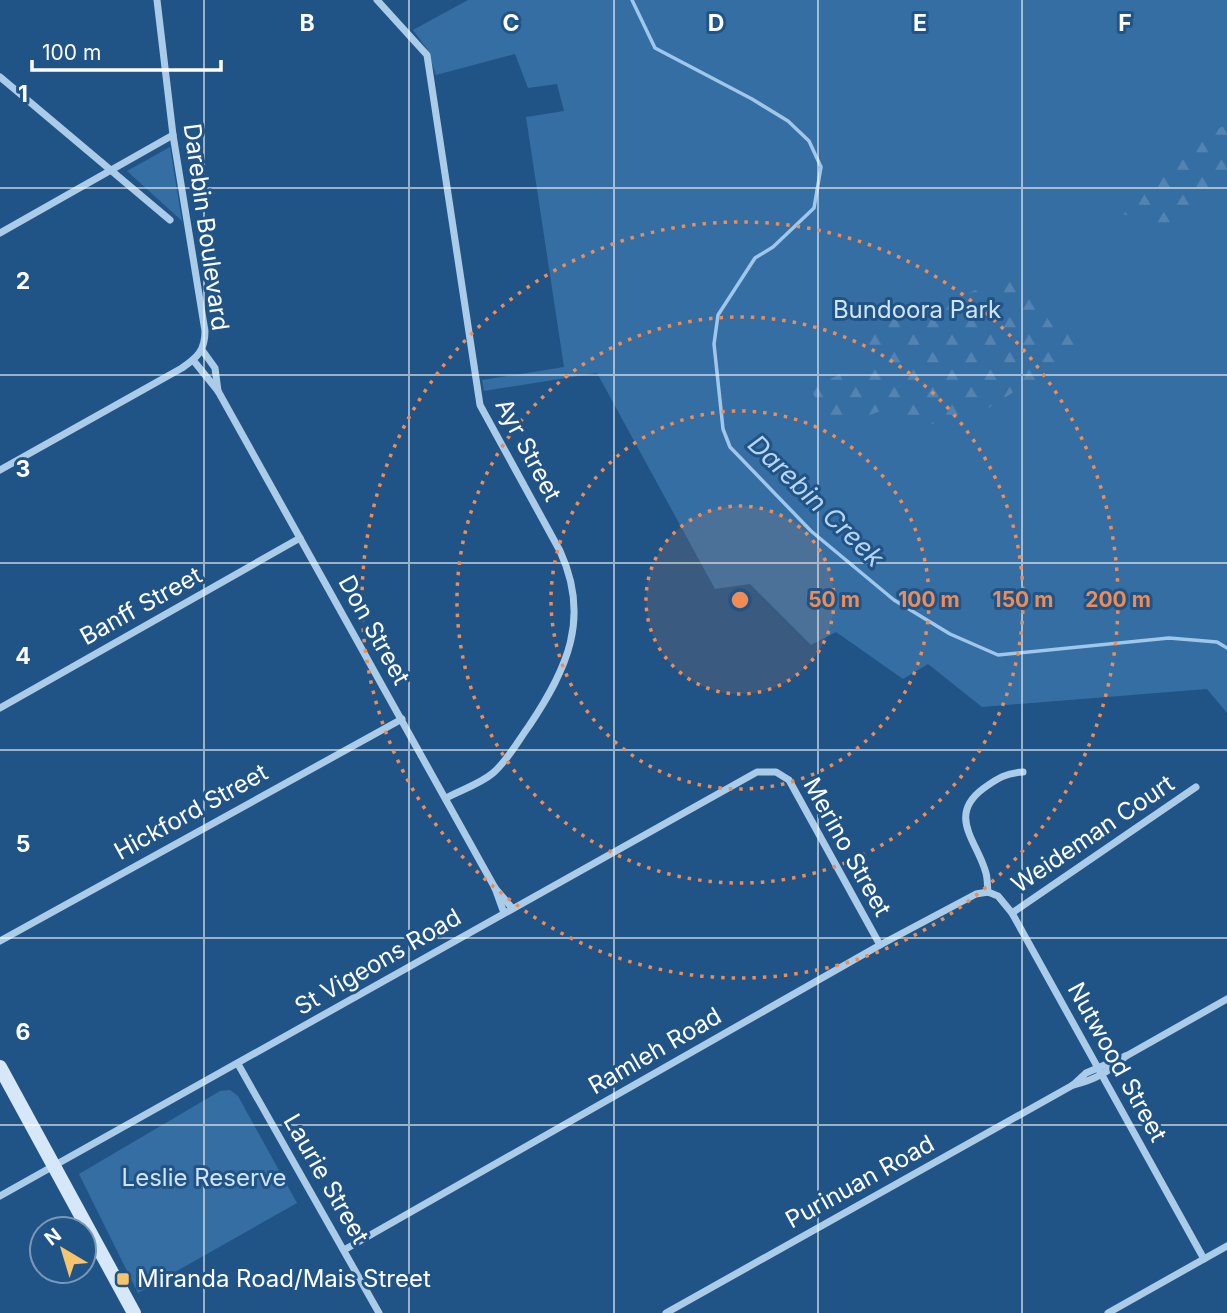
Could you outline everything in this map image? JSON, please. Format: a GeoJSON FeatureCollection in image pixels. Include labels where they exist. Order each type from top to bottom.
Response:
{"type":"FeatureCollection","features":[{"type":"Feature","properties":{"kind":"street","name":"Darebin Boulevard"},"geometry":{"type":"LineString","coordinates":[[0,470],[193,360],[202,350],[205,331],[173,135],[157,0]]}},
{"type":"Feature","properties":{"kind":"street","name":"Ayr Street"},"geometry":{"type":"LineString","coordinates":[[377,0],[427,55],[478,395],[485,415],[561,551],[569,569],[575,608],[572,643],[562,673],[529,725],[493,772],[446,798]]}},
{"type":"Feature","properties":{"kind":"street"},"geometry":{"type":"LineString","coordinates":[[0,77],[170,220]]}},
{"type":"Feature","properties":{"kind":"street"},"geometry":{"type":"LineString","coordinates":[[0,233],[173,135]]}},
{"type":"Feature","properties":{"kind":"street","name":"Don Street"},"geometry":{"type":"LineString","coordinates":[[202,350],[216,370],[218,391]]}},
{"type":"Feature","properties":{"kind":"street","name":"Don Street"},"geometry":{"type":"LineString","coordinates":[[193,360],[218,391],[446,798],[495,888],[504,913]]}},
{"type":"Feature","properties":{"kind":"street","name":"Banff Street"},"geometry":{"type":"LineString","coordinates":[[0,708],[300,538]]}},
{"type":"Feature","properties":{"kind":"street","name":"Hickford Street"},"geometry":{"type":"LineString","coordinates":[[0,941],[401,719]]}},
{"type":"Feature","properties":{"kind":"street","name":"St Vigeons Road"},"geometry":{"type":"LineString","coordinates":[[0,1196],[757,772],[776,772]]}},
{"type":"Feature","properties":{"kind":"street","name":"Merino Street"},"geometry":{"type":"LineString","coordinates":[[776,772],[789,780],[880,945]]}},
{"type":"Feature","properties":{"kind":"street"},"geometry":{"type":"LineString","coordinates":[[988,892],[986,872],[966,832],[966,815],[977,794],[1005,773],[1023,772]]}},
{"type":"Feature","properties":{"kind":"street","name":"Weideman Court"},"geometry":{"type":"LineString","coordinates":[[1012,913],[1196,787]]}},
{"type":"Feature","properties":{"kind":"street","name":"Don Street"},"geometry":{"type":"LineString","coordinates":[[495,888],[512,908]]}},
{"type":"Feature","properties":{"kind":"street","name":"Ramleh Road"},"geometry":{"type":"LineString","coordinates":[[344,1250],[880,945],[976,894],[988,892]]}},
{"type":"Feature","properties":{"kind":"street","name":"Nutwood Street"},"geometry":{"type":"LineString","coordinates":[[988,892],[998,896],[1012,913],[1204,1259]]}},
{"type":"Feature","properties":{"kind":"street","name":"Purinuan Road"},"geometry":{"type":"LineString","coordinates":[[1073,1085],[1102,1075],[1128,1055],[1227,999]]}},
{"type":"Feature","properties":{"kind":"street","name":"Purinuan Road"},"geometry":{"type":"LineString","coordinates":[[666,1313],[1073,1085],[1097,1067],[1128,1055]]}},
{"type":"Feature","properties":{"kind":"street","name":"Laurie Street"},"geometry":{"type":"LineString","coordinates":[[238,1063],[379,1313]]}},
{"type":"Feature","properties":{"kind":"street"},"geometry":{"type":"LineString","coordinates":[[0,1068],[134,1313]]}},
{"type":"Feature","properties":{"kind":"street"},"geometry":{"type":"LineString","coordinates":[[1108,1313],[1227,1246]]}},
{"type":"Feature","properties":{"kind":"green space","name":"Bundoora Park"},"geometry":{"type":"Polygon","coordinates":[[[468,0],[1227,0],[1227,713],[1207,689],[982,707],[928,664],[903,679],[836,632],[811,645],[750,584],[715,589],[597,373],[484,391],[482,380],[564,367],[526,117],[564,111],[557,84],[528,88],[515,54],[436,75],[427,49],[413,30],[468,0]]]}},
{"type":"Feature","properties":{"kind":"green space"},"geometry":{"type":"Polygon","coordinates":[[[1227,125],[1227,185],[1171,227],[1115,212],[1184,141],[1227,125]]]}},
{"type":"Feature","properties":{"kind":"green space"},"geometry":{"type":"Polygon","coordinates":[[[170,147],[182,221],[127,171],[170,147]]]}},
{"type":"Feature","properties":{"kind":"green space"},"geometry":{"type":"Polygon","coordinates":[[[1021,275],[1056,332],[1069,329],[1082,360],[1020,388],[979,414],[908,429],[899,404],[830,430],[811,389],[866,361],[854,331],[1021,275]]]}},
{"type":"Feature","properties":{"kind":"green space","name":"Leslie Reserve"},"geometry":{"type":"Polygon","coordinates":[[[230,1090],[238,1096],[297,1203],[138,1293],[79,1174],[220,1091],[230,1090]]]}},
{"type":"Feature","properties":{"kind":"waterway","name":"Darebin Creek"},"geometry":{"type":"LineString","coordinates":[[632,0],[655,48],[788,121],[809,141],[821,167],[814,208],[773,247],[755,258],[718,315],[714,344],[723,429],[730,447],[811,531],[894,600],[950,634],[998,655],[1169,638],[1217,642],[1227,648]]}},
{"type":"Feature","properties":{"kind":"place","name":"Miranda Road/Mais Street"},"geometry":{"type":"Point","coordinates":[123,1279]}}]}
